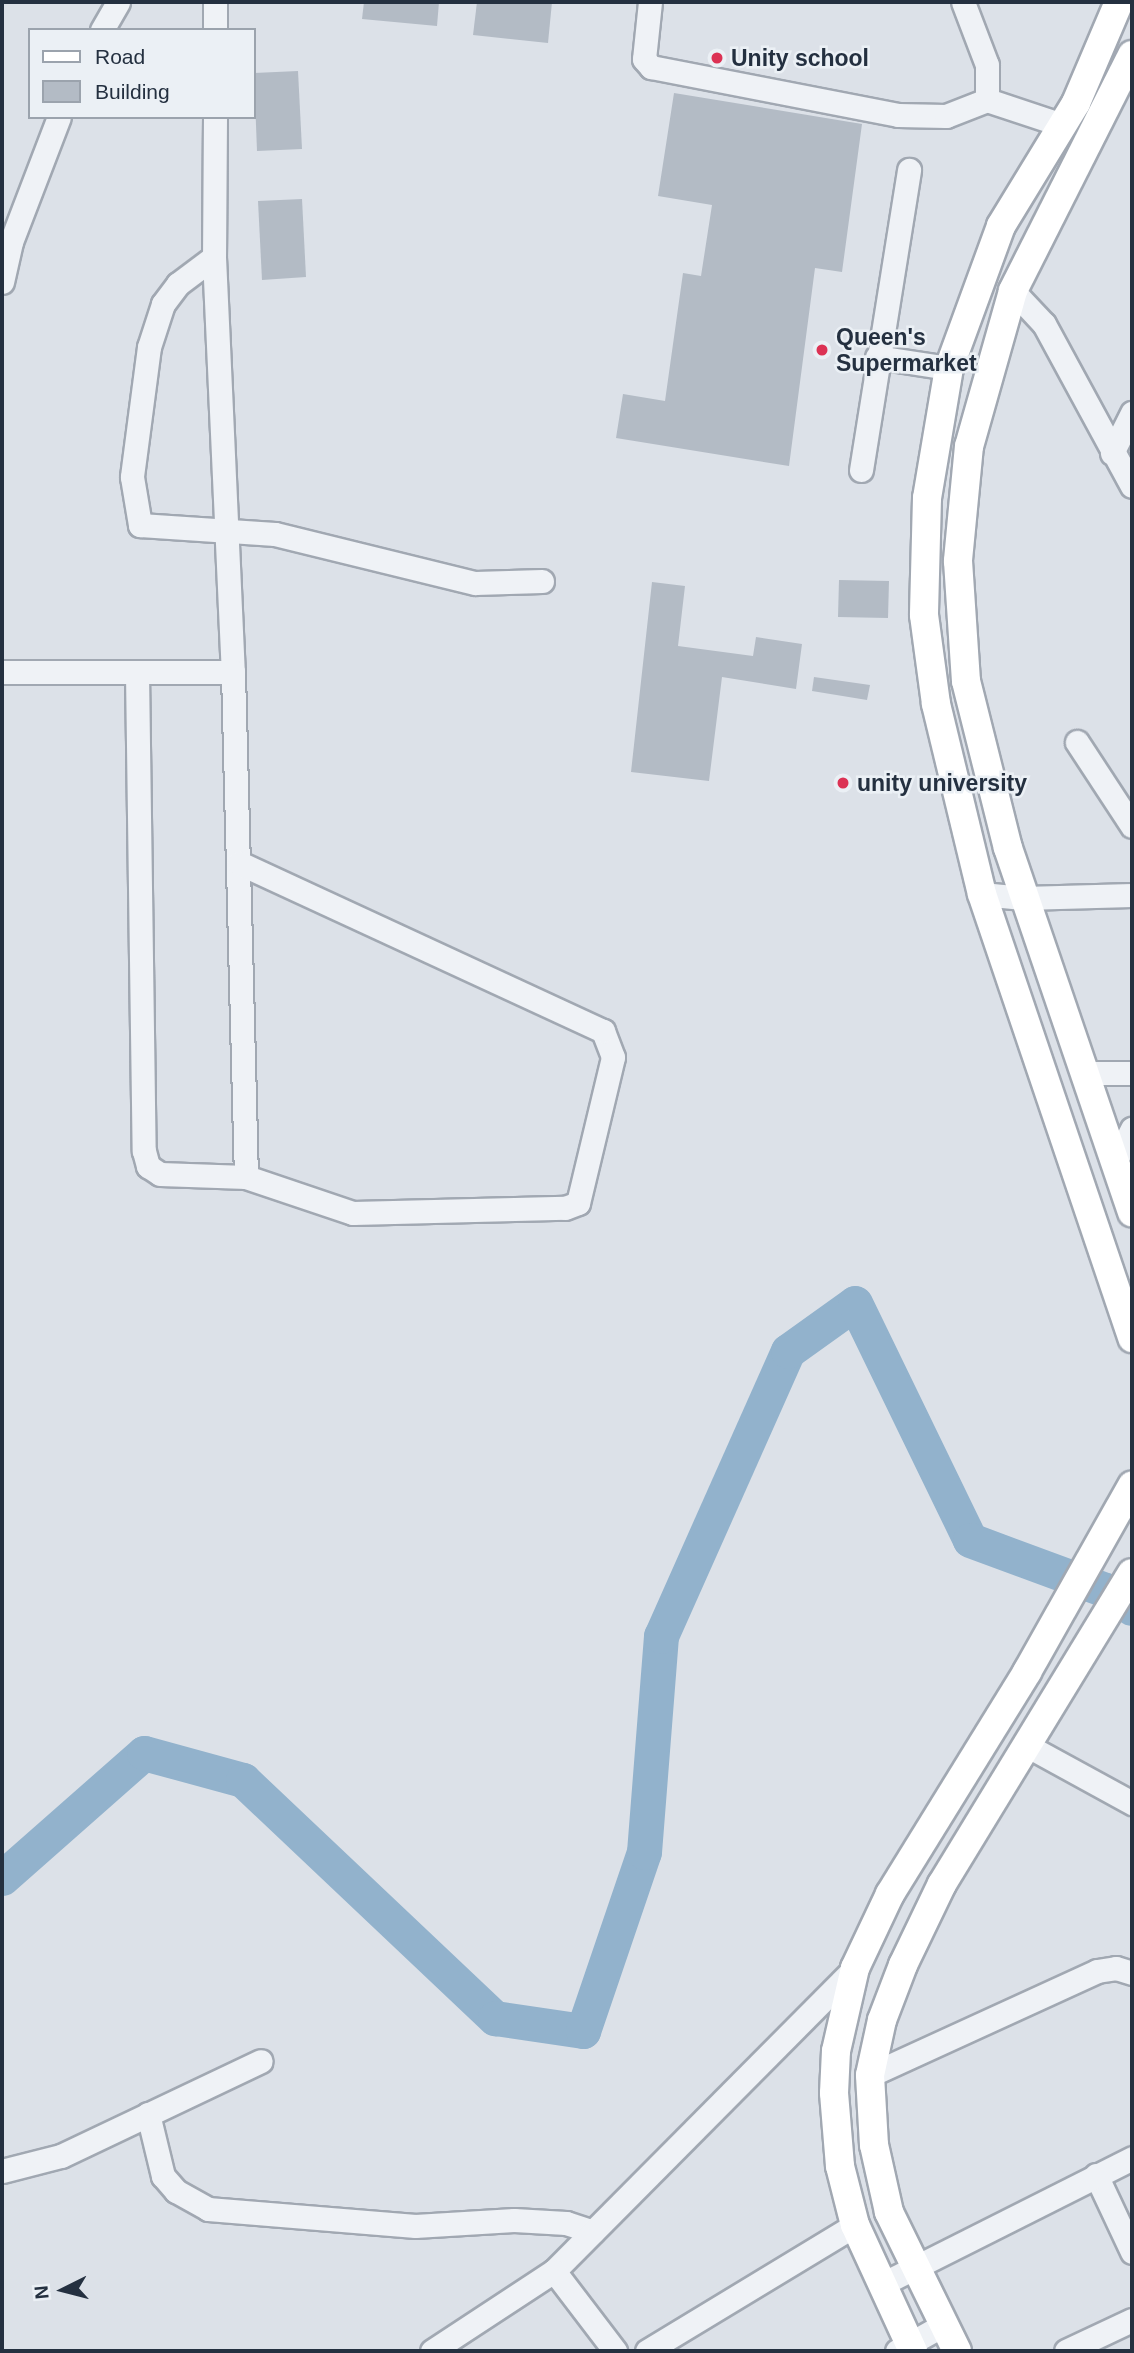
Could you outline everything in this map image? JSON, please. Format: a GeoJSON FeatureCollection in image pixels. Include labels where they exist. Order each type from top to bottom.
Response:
{"type":"FeatureCollection","features":[{"type":"Feature","properties":{"kind":"main road"},"geometry":{"type":"LineString","coordinates":[[1119,2],[1062,125],[1001,226],[949,368],[927,498],[924,615],[936,704],[982,894],[1132,1338]]}},
{"type":"Feature","properties":{"kind":"main road"},"geometry":{"type":"LineString","coordinates":[[1130,67],[1013,291],[969,446],[958,561],[966,681],[1023,898],[1116,1158],[1132,1213]]}},
{"type":"Feature","properties":{"kind":"main road"},"geometry":{"type":"LineString","coordinates":[[907,2349],[855,2225],[836,2133],[836,2050],[842,2018],[855,1968],[890,1894],[1027,1672],[1129,1494]]}},
{"type":"Feature","properties":{"kind":"main road"},"geometry":{"type":"LineString","coordinates":[[957,2351],[889,2212],[874,2145],[870,2074],[882,2020],[942,1884],[1132,1573]]}},
{"type":"Feature","properties":{"kind":"main road"},"geometry":{"type":"LineString","coordinates":[[842,2018],[882,2020]]}},
{"type":"Feature","properties":{"kind":"street"},"geometry":{"type":"LineString","coordinates":[[103,28],[118,2]]}},
{"type":"Feature","properties":{"kind":"street"},"geometry":{"type":"LineString","coordinates":[[215,2],[215,28]]}},
{"type":"Feature","properties":{"kind":"street"},"geometry":{"type":"LineString","coordinates":[[650,2],[644,59],[651,67],[898,115],[946,117],[987,100],[1062,125]]}},
{"type":"Feature","properties":{"kind":"street"},"geometry":{"type":"LineString","coordinates":[[963,2],[987,65],[987,100]]}},
{"type":"Feature","properties":{"kind":"street"},"geometry":{"type":"LineString","coordinates":[[2,282],[11,242],[58,119]]}},
{"type":"Feature","properties":{"kind":"street"},"geometry":{"type":"LineString","coordinates":[[215,119],[215,257],[233,672],[246,1177]]}},
{"type":"Feature","properties":{"kind":"street"},"geometry":{"type":"LineString","coordinates":[[861,470],[909,170]]}},
{"type":"Feature","properties":{"kind":"street"},"geometry":{"type":"LineString","coordinates":[[215,257],[178,284],[163,304],[149,347],[132,477],[141,525],[275,534],[475,583],[542,581]]}},
{"type":"Feature","properties":{"kind":"street"},"geometry":{"type":"LineString","coordinates":[[1013,291],[1044,324],[1132,486]]}},
{"type":"Feature","properties":{"kind":"street"},"geometry":{"type":"LineString","coordinates":[[877,357],[949,368]]}},
{"type":"Feature","properties":{"kind":"street"},"geometry":{"type":"LineString","coordinates":[[1112,453],[1132,413]]}},
{"type":"Feature","properties":{"kind":"street"},"geometry":{"type":"LineString","coordinates":[[2,672],[233,672]]}},
{"type":"Feature","properties":{"kind":"street"},"geometry":{"type":"LineString","coordinates":[[137,673],[144,1151],[148,1166],[160,1174],[246,1177],[352,1213],[565,1208],[578,1203],[584,1189],[613,1057],[603,1031],[239,863]]}},
{"type":"Feature","properties":{"kind":"street"},"geometry":{"type":"LineString","coordinates":[[1077,742],[1132,826]]}},
{"type":"Feature","properties":{"kind":"street"},"geometry":{"type":"LineString","coordinates":[[982,894],[1023,898],[1132,895]]}},
{"type":"Feature","properties":{"kind":"street"},"geometry":{"type":"LineString","coordinates":[[1085,1073],[1132,1073]]}},
{"type":"Feature","properties":{"kind":"street"},"geometry":{"type":"LineString","coordinates":[[1116,1158],[1132,1129]]}},
{"type":"Feature","properties":{"kind":"street"},"geometry":{"type":"LineString","coordinates":[[1026,1745],[1132,1803]]}},
{"type":"Feature","properties":{"kind":"street"},"geometry":{"type":"LineString","coordinates":[[432,2351],[554,2271],[855,1968]]}},
{"type":"Feature","properties":{"kind":"street"},"geometry":{"type":"LineString","coordinates":[[870,2074],[1097,1971],[1116,1968],[1132,1973]]}},
{"type":"Feature","properties":{"kind":"street"},"geometry":{"type":"LineString","coordinates":[[2,2171],[61,2156],[261,2060]]}},
{"type":"Feature","properties":{"kind":"street"},"geometry":{"type":"LineString","coordinates":[[148,2114],[163,2176],[176,2191],[208,2209],[415,2226],[514,2220],[566,2223],[593,2232]]}},
{"type":"Feature","properties":{"kind":"street"},"geometry":{"type":"LineString","coordinates":[[882,2284],[1132,2158]]}},
{"type":"Feature","properties":{"kind":"street"},"geometry":{"type":"LineString","coordinates":[[1096,2175],[1132,2252]]}},
{"type":"Feature","properties":{"kind":"street"},"geometry":{"type":"LineString","coordinates":[[647,2351],[855,2225]]}},
{"type":"Feature","properties":{"kind":"street"},"geometry":{"type":"LineString","coordinates":[[554,2271],[615,2351]]}},
{"type":"Feature","properties":{"kind":"street"},"geometry":{"type":"LineString","coordinates":[[1066,2351],[1132,2320]]}},
{"type":"Feature","properties":{"kind":"street"},"geometry":{"type":"LineString","coordinates":[[907,2349],[943,2325]]}},
{"type":"Feature","properties":{"kind":"building"},"geometry":{"type":"Polygon","coordinates":[[[364,2],[439,2],[437,26],[362,19],[364,2]]]}},
{"type":"Feature","properties":{"kind":"building"},"geometry":{"type":"Polygon","coordinates":[[[477,2],[552,2],[548,43],[473,35],[477,2]]]}},
{"type":"Feature","properties":{"kind":"building"},"geometry":{"type":"Polygon","coordinates":[[[298,71],[302,149],[257,151],[256,73],[298,71]]]}},
{"type":"Feature","properties":{"kind":"building"},"geometry":{"type":"Polygon","coordinates":[[[674,93],[862,124],[842,272],[815,268],[789,466],[616,438],[623,394],[665,401],[683,273],[701,276],[712,205],[658,196],[674,93]]]}},
{"type":"Feature","properties":{"kind":"building"},"geometry":{"type":"Polygon","coordinates":[[[302,199],[306,277],[262,280],[258,201],[302,199]]]}},
{"type":"Feature","properties":{"kind":"building"},"geometry":{"type":"Polygon","coordinates":[[[839,580],[889,581],[888,618],[838,617],[839,580]]]}},
{"type":"Feature","properties":{"kind":"building"},"geometry":{"type":"Polygon","coordinates":[[[652,582],[685,586],[678,646],[753,656],[756,637],[802,644],[796,689],[722,677],[709,781],[631,772],[652,582]]]}},
{"type":"Feature","properties":{"kind":"building"},"geometry":{"type":"Polygon","coordinates":[[[814,677],[870,685],[867,700],[812,691],[814,677]]]}},
{"type":"Feature","properties":{"kind":"waterway"},"geometry":{"type":"LineString","coordinates":[[2,1878],[144,1753],[243,1780],[495,2018],[583,2031],[644,1852],[661,1636],[788,1351],[855,1303],[970,1540],[1105,1590],[1132,1608]]}},
{"type":"Feature","properties":{"kind":"place","name":"Unity school"},"geometry":{"type":"Point","coordinates":[717,58]}},
{"type":"Feature","properties":{"kind":"place","name":"Queen's Supermarket"},"geometry":{"type":"Point","coordinates":[822,350]}},
{"type":"Feature","properties":{"kind":"place","name":"unity university"},"geometry":{"type":"Point","coordinates":[843,783]}}]}
